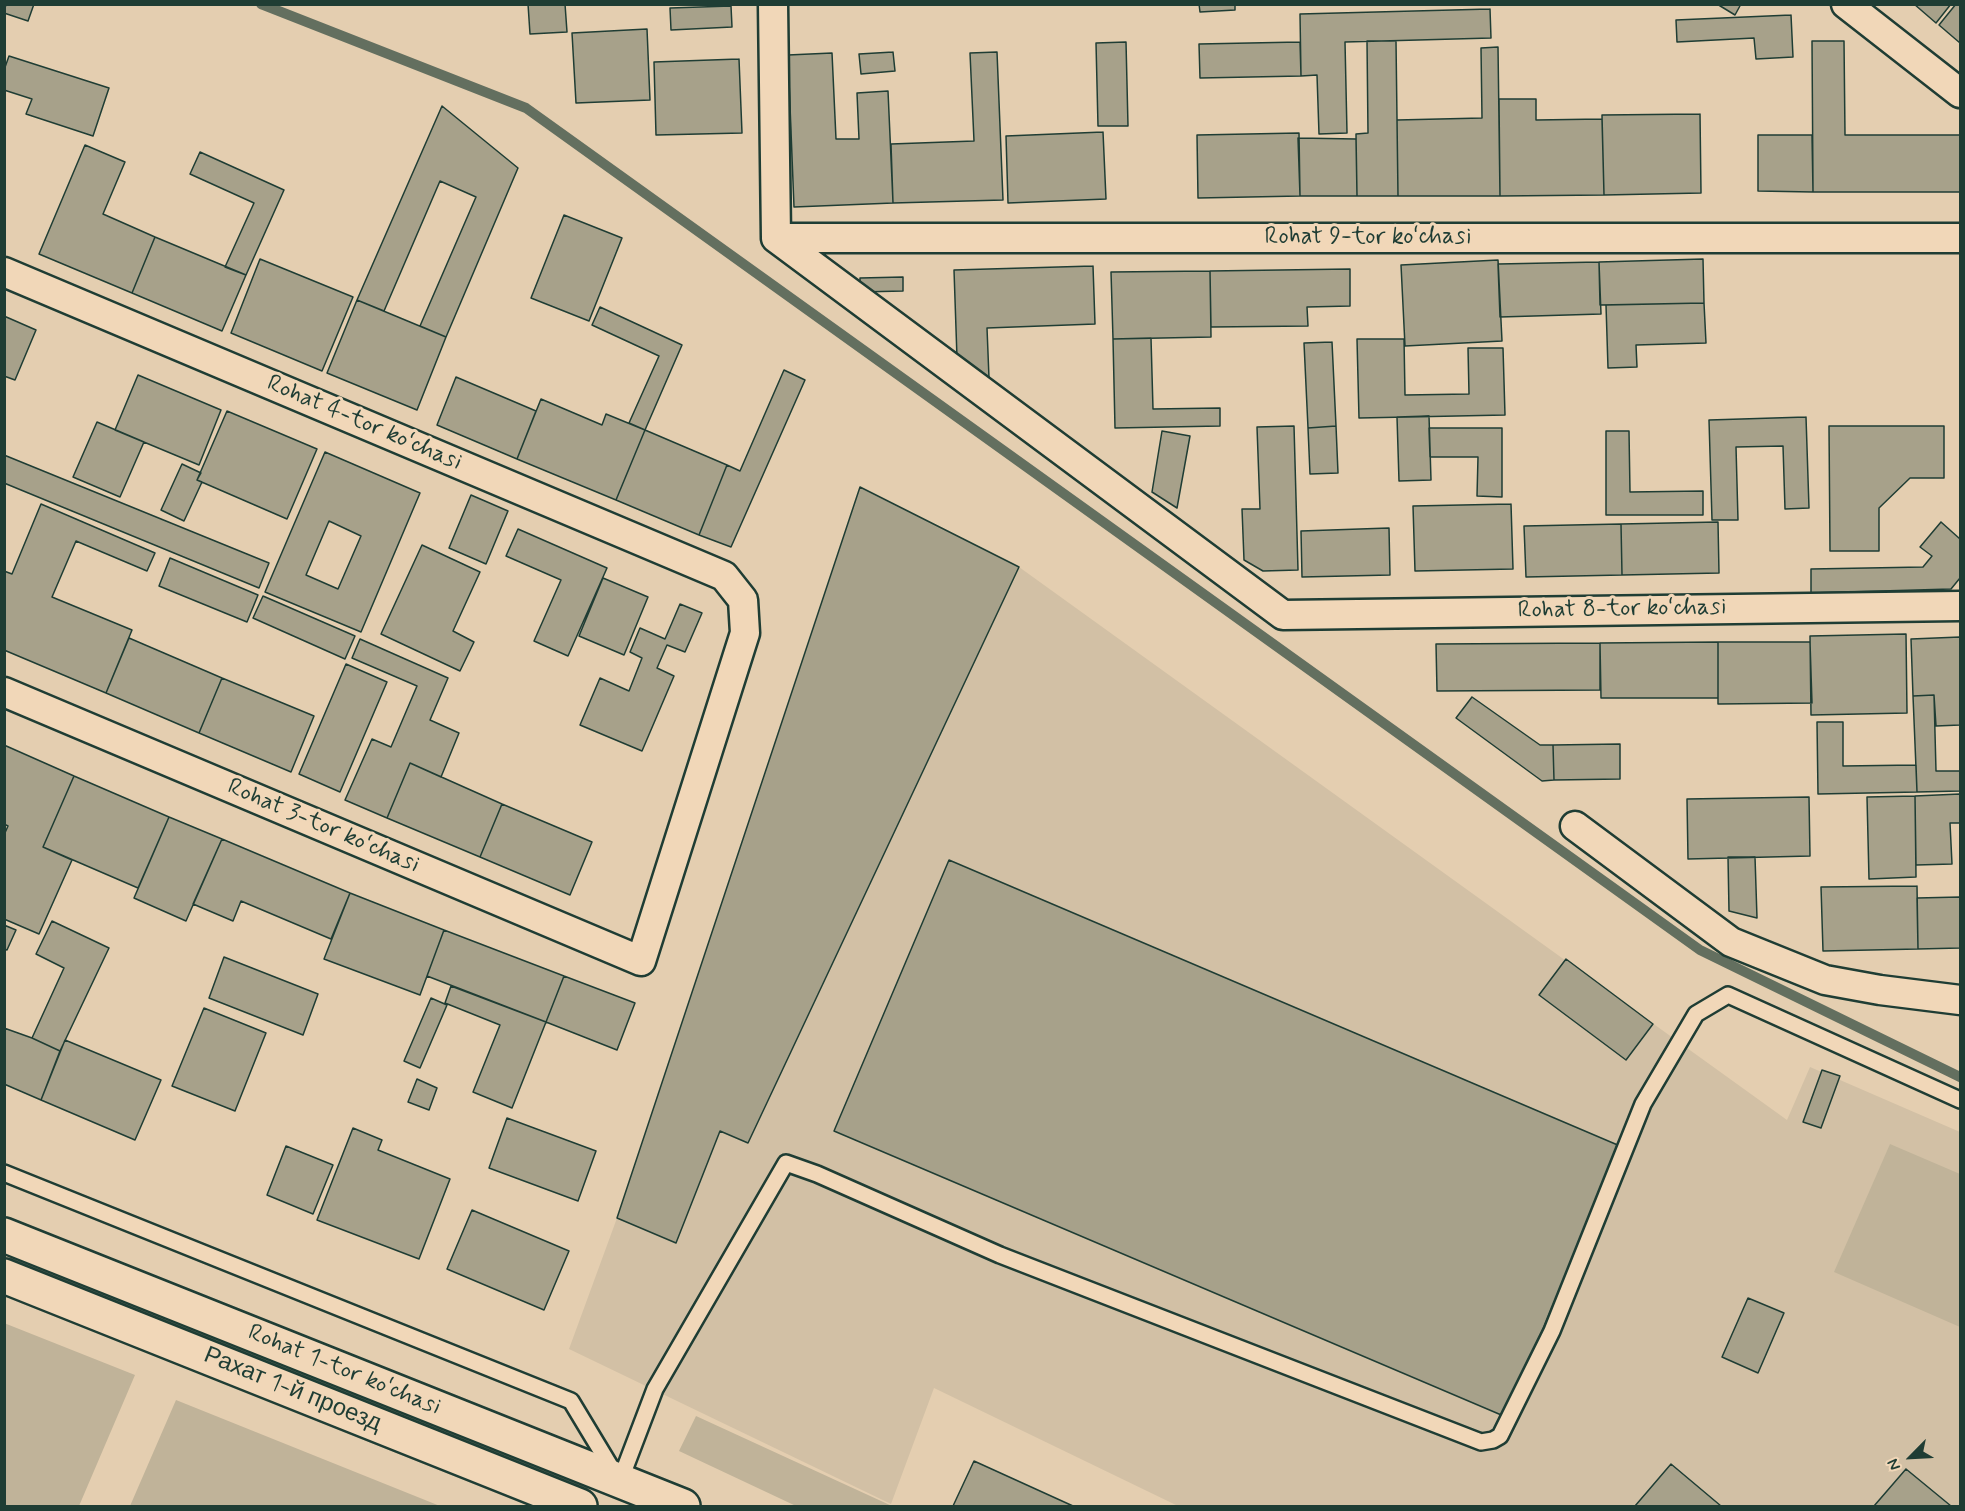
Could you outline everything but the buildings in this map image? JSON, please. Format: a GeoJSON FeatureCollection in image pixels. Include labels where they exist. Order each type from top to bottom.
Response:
{"type":"FeatureCollection","features":[{"type":"Feature","properties":{"kind":"street"},"geometry":{"type":"LineString","coordinates":[[772,4],[776,238]]}},
{"type":"Feature","properties":{"kind":"street"},"geometry":{"type":"LineString","coordinates":[[1846,4],[1960,93]]}},
{"type":"Feature","properties":{"kind":"street","name":"Rohat 9-tor ko‘chasi"},"geometry":{"type":"LineString","coordinates":[[776,238],[1960,238]]}},
{"type":"Feature","properties":{"kind":"street","name":"Rohat 8-tor ko‘chasi"},"geometry":{"type":"LineString","coordinates":[[776,238],[1283,615],[1960,606]]}},
{"type":"Feature","properties":{"kind":"street","name":"Rohat 4-tor ko‘chasi"},"geometry":{"type":"LineString","coordinates":[[4,272],[724,576],[743,600],[745,633],[641,961]]}},
{"type":"Feature","properties":{"kind":"street","name":"Rohat 3-tor ko‘chasi"},"geometry":{"type":"LineString","coordinates":[[4,692],[641,961]]}},
{"type":"Feature","properties":{"kind":"street"},"geometry":{"type":"LineString","coordinates":[[1575,826],[1731,942],[1826,980],[1880,990],[1960,1000]]}},
{"type":"Feature","properties":{"kind":"street","name":"Rohat 1-tor koʻchasi"},"geometry":{"type":"LineString","coordinates":[[4,1235],[683,1506]]}},
{"type":"Feature","properties":{"kind":"street","name":"Рахат 1-й проезд"},"geometry":{"type":"LineString","coordinates":[[4,1276],[580,1506]]}},
{"type":"Feature","properties":{"kind":"lane"},"geometry":{"type":"LineString","coordinates":[[620,1481],[655,1389],[786,1164],[816,1174],[1000,1255],[1481,1442],[1500,1436],[1552,1331],[1643,1104],[1696,1014],[1728,995],[1960,1100]]}},
{"type":"Feature","properties":{"kind":"lane"},"geometry":{"type":"LineString","coordinates":[[4,1173],[571,1401],[620,1481]]}},
{"type":"Feature","properties":{"kind":"shaded area"},"geometry":{"type":"Polygon","coordinates":[[[860,487],[1019,567],[1787,1120],[1810,1067],[1960,1132],[1960,1506],[1178,1506],[934,1388],[891,1504],[569,1349],[617,1218],[860,487]]]}},
{"type":"Feature","properties":{"kind":"shaded area"},"geometry":{"type":"Polygon","coordinates":[[[1890,1144],[1960,1174],[1960,1327],[1834,1272],[1890,1144]]]}},
{"type":"Feature","properties":{"kind":"shaded area"},"geometry":{"type":"Polygon","coordinates":[[[4,1323],[135,1375],[79,1506],[5,1506],[4,1323]]]}},
{"type":"Feature","properties":{"kind":"shaded area"},"geometry":{"type":"Polygon","coordinates":[[[176,1400],[440,1506],[130,1506],[176,1400]]]}},
{"type":"Feature","properties":{"kind":"shaded area"},"geometry":{"type":"Polygon","coordinates":[[[696,1416],[892,1506],[796,1506],[679,1451],[696,1416]]]}},
{"type":"Feature","properties":{"kind":"waterway"},"geometry":{"type":"LineString","coordinates":[[261,4],[526,108],[1700,950],[1960,1077]]}}]}
